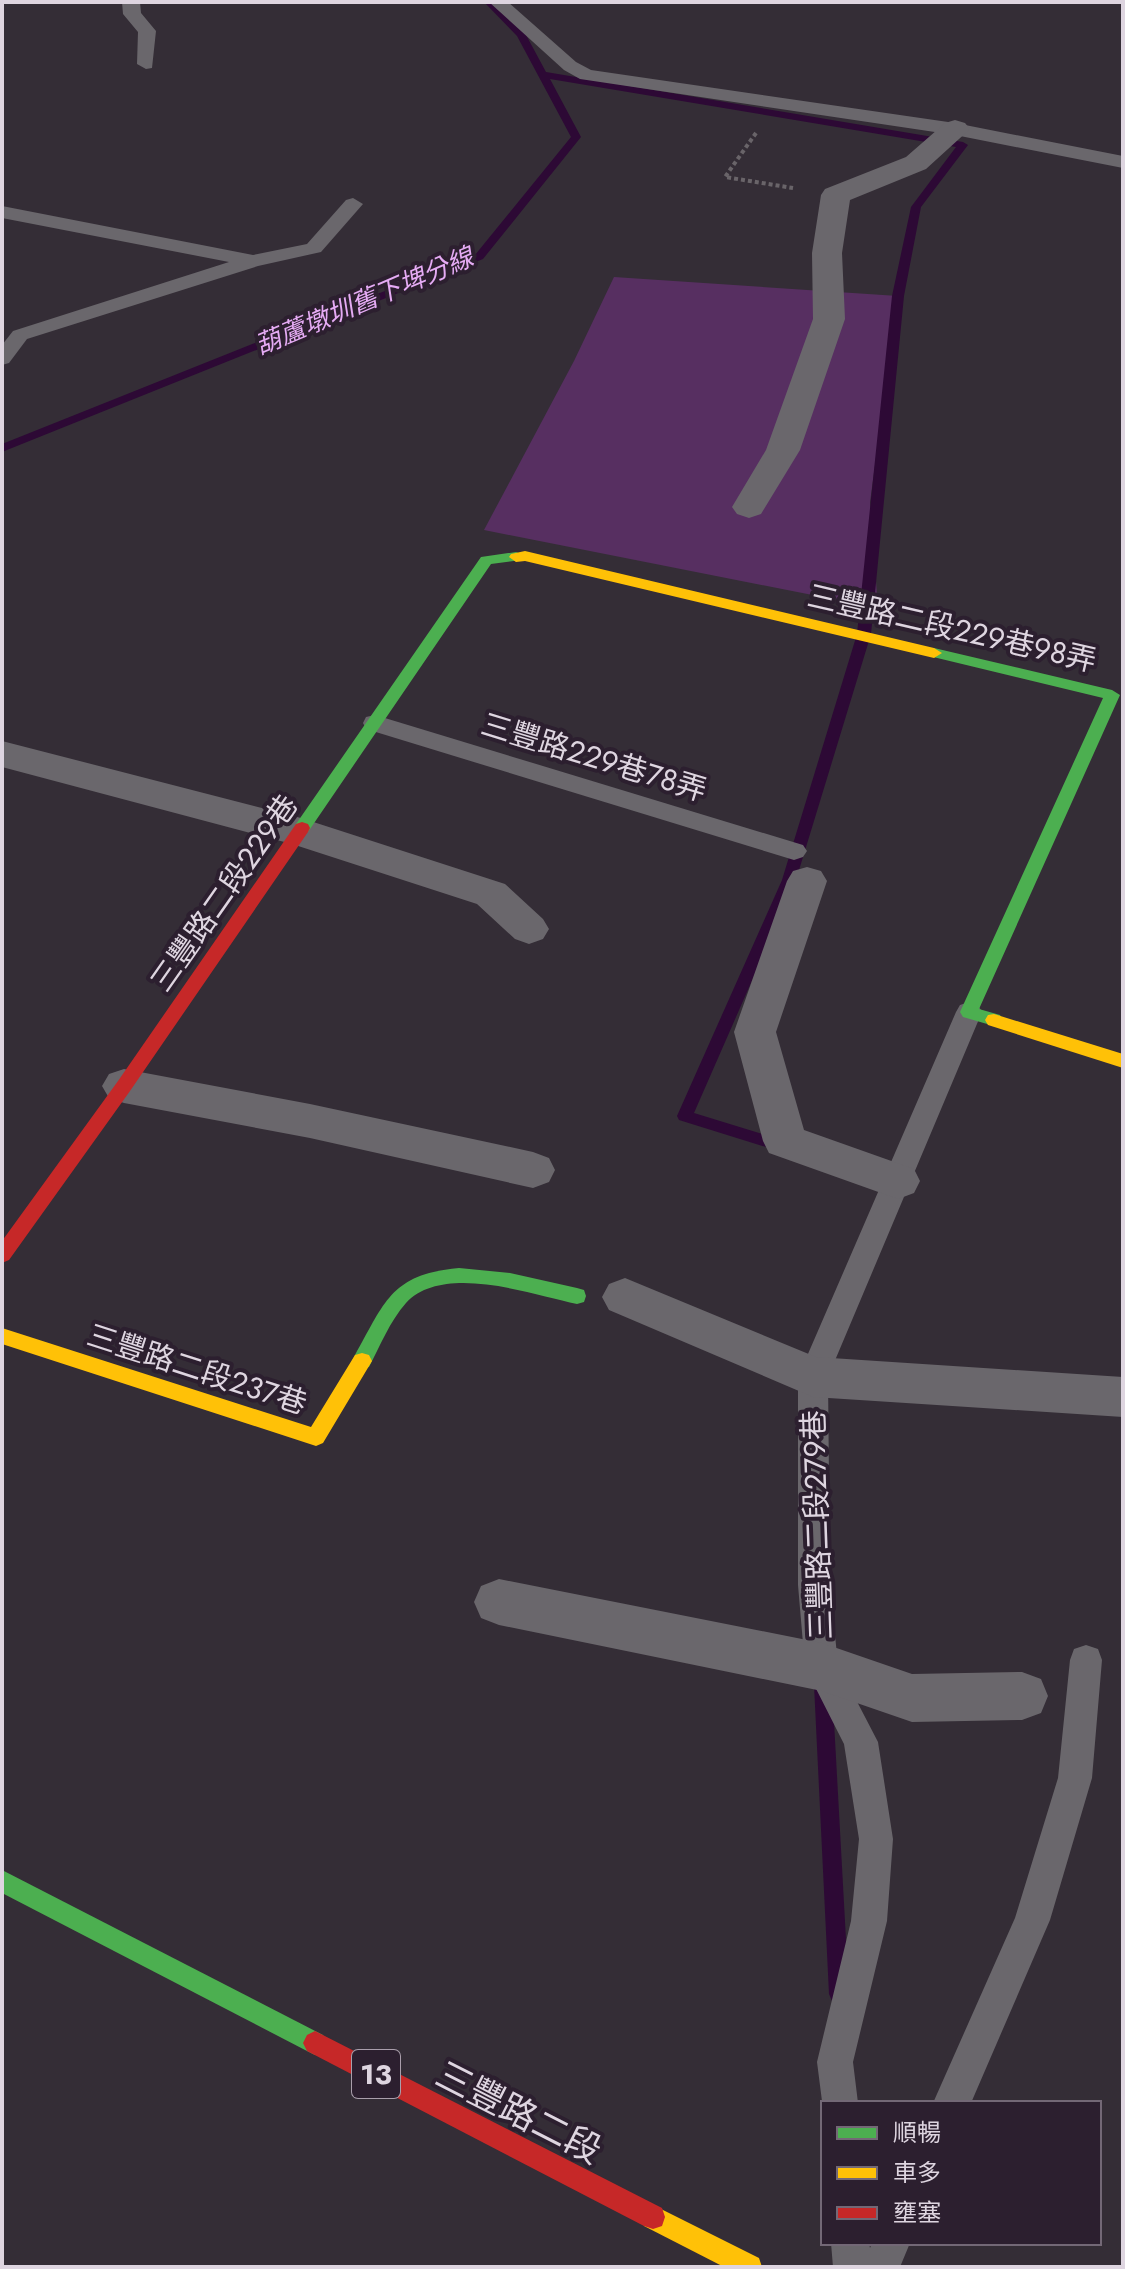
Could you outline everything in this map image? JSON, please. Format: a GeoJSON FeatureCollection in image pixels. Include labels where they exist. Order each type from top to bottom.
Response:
{"type":"FeatureCollection","features":[{"type":"Feature","properties":{"kind":"street"},"geometry":{"type":"LineString","coordinates":[[749,507],[783,450],[829,319],[827,253],[836,195],[916,163],[955,129]]}},
{"type":"Feature","properties":{"kind":"street","name":"三豐路二段229巷98弄"},"geometry":{"type":"LineString","coordinates":[[486,560],[525,556],[1112,695],[969,1012]]}},
{"type":"Feature","properties":{"kind":"street","name":"三豐路二段229巷"},"geometry":{"type":"LineString","coordinates":[[2,1255],[301,832],[486,560]]}},
{"type":"Feature","properties":{"kind":"street"},"geometry":{"type":"LineString","coordinates":[[2,754],[301,832],[491,894],[529,929]]}},
{"type":"Feature","properties":{"kind":"street"},"geometry":{"type":"LineString","coordinates":[[800,866],[755,1032],[785,1141],[898,1181]]}},
{"type":"Feature","properties":{"kind":"street"},"geometry":{"type":"LineString","coordinates":[[969,1012],[1123,1061]]}},
{"type":"Feature","properties":{"kind":"street"},"geometry":{"type":"LineString","coordinates":[[124,1086],[310,1121],[533,1170]]}},
{"type":"Feature","properties":{"kind":"street","name":"三豐路二段237巷"},"geometry":{"type":"LineString","coordinates":[[2,1336],[316,1437],[401,1295],[426,1278],[458,1274],[577,1296]]}},
{"type":"Feature","properties":{"kind":"street"},"geometry":{"type":"LineString","coordinates":[[625,1297],[813,1377],[1123,1397]]}},
{"type":"Feature","properties":{"kind":"street"},"geometry":{"type":"LineString","coordinates":[[499,1602],[822,1667],[912,1698],[1022,1696]]}},
{"type":"Feature","properties":{"kind":"street","name":"三豐路二段"},"geometry":{"type":"LineString","coordinates":[[2,1881],[750,2267]]}},
{"type":"Feature","properties":{"kind":"lane"},"geometry":{"type":"LineString","coordinates":[[131,2],[132,14],[147,31],[146,64]]}},
{"type":"Feature","properties":{"kind":"lane"},"geometry":{"type":"LineString","coordinates":[[498,2],[570,66],[586,75],[955,129],[1123,162]]}},
{"type":"Feature","properties":{"kind":"lane"},"geometry":{"type":"LineString","coordinates":[[2,359],[20,335],[253,261],[314,248],[353,204]]}},
{"type":"Feature","properties":{"kind":"lane"},"geometry":{"type":"LineString","coordinates":[[2,212],[253,261]]}},
{"type":"Feature","properties":{"kind":"lane","name":"三豐路229巷78弄"},"geometry":{"type":"LineString","coordinates":[[375,723],[800,866]]}},
{"type":"Feature","properties":{"kind":"lane","name":"三豐路二段279巷"},"geometry":{"type":"LineString","coordinates":[[839,2101],[835,2062],[869,1921],[876,1839],[861,1742],[822,1667],[814,1585],[813,1377],[969,1012]]}},
{"type":"Feature","properties":{"kind":"lane"},"geometry":{"type":"LineString","coordinates":[[953,2101],[1032,1920],[1071,1792],[1086,1660]]}},
{"type":"Feature","properties":{"kind":"lane"},"geometry":{"type":"LineString","coordinates":[[850,2245],[852,2267]]}},
{"type":"Feature","properties":{"kind":"lane"},"geometry":{"type":"LineString","coordinates":[[881,2267],[890,2245]]}},
{"type":"Feature","properties":{"kind":"path"},"geometry":{"type":"LineString","coordinates":[[777,103],[725,177],[836,195]]}},
{"type":"Feature","properties":{"kind":"shaded area"},"geometry":{"type":"Polygon","coordinates":[[[614,277],[898,296],[870,502],[878,608],[484,530],[574,361],[614,277]]]}},
{"type":"Feature","properties":{"kind":"waterway","name":"葫蘆墩圳舊下埤分線"},"geometry":{"type":"LineString","coordinates":[[2,448],[479,257],[576,137],[521,35],[489,2]]}},
{"type":"Feature","properties":{"kind":"waterway"},"geometry":{"type":"LineString","coordinates":[[543,75],[963,145],[916,207],[898,296],[864,634],[789,880],[685,1116],[782,1146]]}},
{"type":"Feature","properties":{"kind":"waterway"},"geometry":{"type":"LineString","coordinates":[[823,1685],[839,1994]]}},
{"type":"Feature","properties":{"kind":"traffic: fast"},"geometry":{"type":"LineString","coordinates":[[302,828],[486,560],[516,557]]}},
{"type":"Feature","properties":{"kind":"traffic: fast"},"geometry":{"type":"LineString","coordinates":[[934,653],[1112,695],[969,1012],[994,1020]]}},
{"type":"Feature","properties":{"kind":"traffic: fast"},"geometry":{"type":"LineString","coordinates":[[362,1361],[400,1297],[415,1284],[436,1277],[484,1277],[577,1296]]}},
{"type":"Feature","properties":{"kind":"traffic: fast"},"geometry":{"type":"LineString","coordinates":[[2,1881],[315,2043]]}},
{"type":"Feature","properties":{"kind":"traffic: slow"},"geometry":{"type":"LineString","coordinates":[[516,557],[525,556],[934,653]]}},
{"type":"Feature","properties":{"kind":"traffic: slow"},"geometry":{"type":"LineString","coordinates":[[994,1020],[1123,1061]]}},
{"type":"Feature","properties":{"kind":"traffic: slow"},"geometry":{"type":"LineString","coordinates":[[2,1336],[316,1437],[362,1361]]}},
{"type":"Feature","properties":{"kind":"traffic: slow"},"geometry":{"type":"LineString","coordinates":[[653,2217],[750,2267]]}},
{"type":"Feature","properties":{"kind":"traffic: jam"},"geometry":{"type":"LineString","coordinates":[[2,1255],[124,1086],[302,828]]}},
{"type":"Feature","properties":{"kind":"traffic: jam"},"geometry":{"type":"LineString","coordinates":[[315,2043],[653,2217]]}}]}
